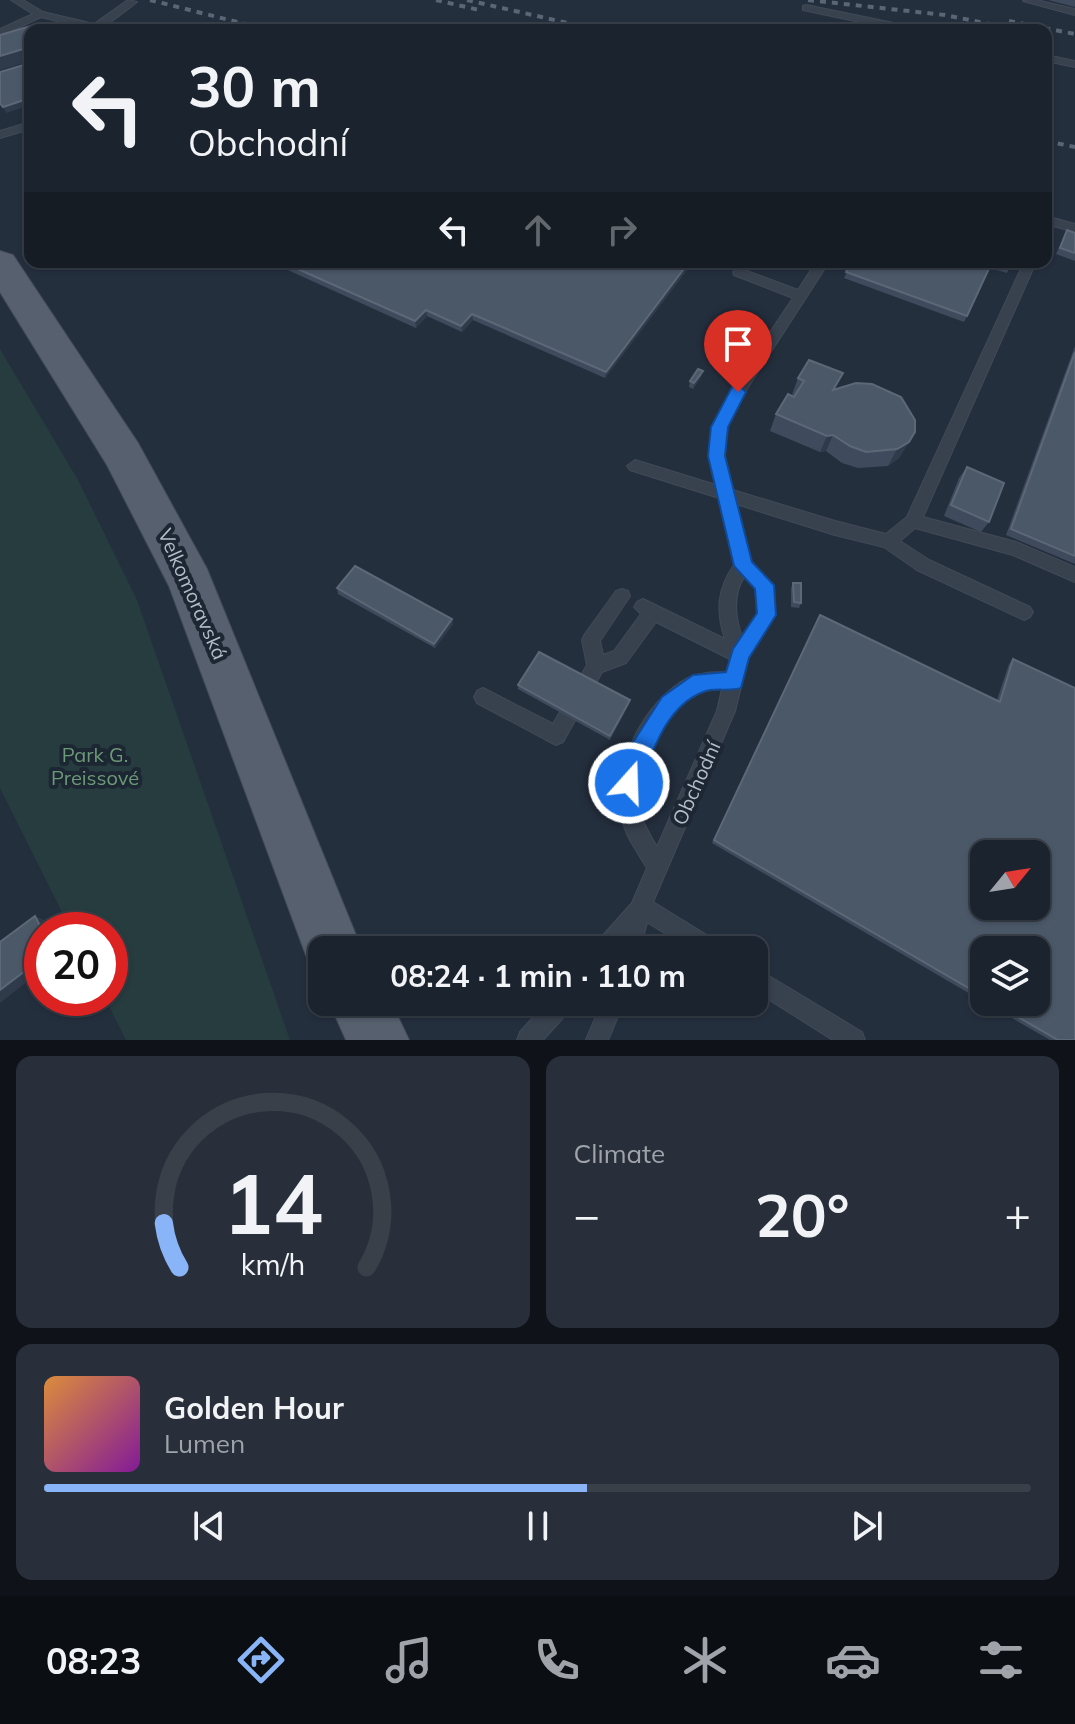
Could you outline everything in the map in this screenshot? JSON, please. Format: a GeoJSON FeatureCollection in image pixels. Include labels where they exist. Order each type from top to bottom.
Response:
{"type":"FeatureCollection","features":[{"type":"Feature","properties":{"kind":"main road","name":"Velkomoravská"},"geometry":{"type":"LineString","coordinates":[[0,263],[123,455],[191,583],[327,936]]}},
{"type":"Feature","properties":{"kind":"main road"},"geometry":{"type":"LineString","coordinates":[[366,1016],[378,1040]]}},
{"type":"Feature","properties":{"kind":"lane"},"geometry":{"type":"LineString","coordinates":[[16,0],[40,14],[81,24]]}},
{"type":"Feature","properties":{"kind":"lane"},"geometry":{"type":"LineString","coordinates":[[1028,1],[1075,12]]}},
{"type":"Feature","properties":{"kind":"lane"},"geometry":{"type":"LineString","coordinates":[[107,24],[132,2]]}},
{"type":"Feature","properties":{"kind":"lane"},"geometry":{"type":"LineString","coordinates":[[806,8],[884,24]]}},
{"type":"Feature","properties":{"kind":"lane"},"geometry":{"type":"LineString","coordinates":[[0,33],[40,14]]}},
{"type":"Feature","properties":{"kind":"lane"},"geometry":{"type":"LineString","coordinates":[[1052,59],[1075,64]]}},
{"type":"Feature","properties":{"kind":"lane"},"geometry":{"type":"LineString","coordinates":[[0,148],[4,144],[0,137],[24,127]]}},
{"type":"Feature","properties":{"kind":"lane"},"geometry":{"type":"LineString","coordinates":[[1052,223],[1075,228]]}},
{"type":"Feature","properties":{"kind":"lane"},"geometry":{"type":"LineString","coordinates":[[740,655],[727,621],[727,606],[729,582],[743,566],[717,456],[719,427],[738,392],[819,268]]}},
{"type":"Feature","properties":{"kind":"lane"},"geometry":{"type":"LineString","coordinates":[[888,541],[913,521],[1027,268]]}},
{"type":"Feature","properties":{"kind":"lane"},"geometry":{"type":"LineString","coordinates":[[739,272],[802,296]]}},
{"type":"Feature","properties":{"kind":"lane"},"geometry":{"type":"LineString","coordinates":[[635,466],[835,528],[888,541],[923,565],[1024,612]]}},
{"type":"Feature","properties":{"kind":"lane"},"geometry":{"type":"LineString","coordinates":[[913,521],[1016,549],[1075,575]]}},
{"type":"Feature","properties":{"kind":"lane","name":"Obchodní"},"geometry":{"type":"LineString","coordinates":[[633,936],[641,906],[726,711],[740,655],[766,615],[764,585],[743,566]]}},
{"type":"Feature","properties":{"kind":"lane"},"geometry":{"type":"LineString","coordinates":[[596,666],[591,640],[622,596]]}},
{"type":"Feature","properties":{"kind":"lane"},"geometry":{"type":"LineString","coordinates":[[483,697],[556,736],[596,666],[620,657],[648,609],[740,655]]}},
{"type":"Feature","properties":{"kind":"lane"},"geometry":{"type":"LineString","coordinates":[[658,868],[632,820],[629,783],[638,754],[669,704],[687,689],[700,682],[734,681]]}},
{"type":"Feature","properties":{"kind":"lane"},"geometry":{"type":"LineString","coordinates":[[641,906],[688,936]]}},
{"type":"Feature","properties":{"kind":"lane","name":"Obchodní"},"geometry":{"type":"LineString","coordinates":[[616,936],[641,906]]}},
{"type":"Feature","properties":{"kind":"lane"},"geometry":{"type":"LineString","coordinates":[[768,987],[854,1040]]}},
{"type":"Feature","properties":{"kind":"lane"},"geometry":{"type":"LineString","coordinates":[[528,1040],[549,1016]]}},
{"type":"Feature","properties":{"kind":"lane"},"geometry":{"type":"LineString","coordinates":[[597,1040],[607,1016]]}},
{"type":"Feature","properties":{"kind":"green space","name":"Park G. Preissové"},"geometry":{"type":"Polygon","coordinates":[[[0,349],[78,480],[137,600],[290,1040],[126,1040],[114,1016],[128,1016],[128,912],[62,912],[0,788],[0,349]]]}},
{"type":"Feature","properties":{"kind":"building"},"geometry":{"type":"Polygon","coordinates":[[[24,28],[24,49],[0,56],[0,35],[24,28]]]}},
{"type":"Feature","properties":{"kind":"building"},"geometry":{"type":"Polygon","coordinates":[[[24,65],[24,100],[3,107],[0,103],[0,72],[24,65]]]}},
{"type":"Feature","properties":{"kind":"building"},"geometry":{"type":"Polygon","coordinates":[[[1067,230],[1075,233],[1075,253],[1060,248],[1067,230]]]}},
{"type":"Feature","properties":{"kind":"building"},"geometry":{"type":"Polygon","coordinates":[[[296,268],[684,268],[606,372],[472,314],[461,326],[426,310],[415,321],[296,268]]]}},
{"type":"Feature","properties":{"kind":"building"},"geometry":{"type":"Polygon","coordinates":[[[848,268],[989,268],[967,316],[846,272],[848,268]]]}},
{"type":"Feature","properties":{"kind":"building"},"geometry":{"type":"Polygon","coordinates":[[[1075,352],[1075,556],[1011,529],[1075,352]]]}},
{"type":"Feature","properties":{"kind":"building"},"geometry":{"type":"Polygon","coordinates":[[[809,360],[843,373],[833,390],[856,383],[872,384],[901,397],[915,420],[915,432],[909,442],[897,449],[866,452],[833,435],[827,436],[776,414],[788,394],[794,397],[804,381],[798,378],[809,360]]]}},
{"type":"Feature","properties":{"kind":"building"},"geometry":{"type":"Polygon","coordinates":[[[698,369],[703,371],[694,383],[690,381],[698,369]]]}},
{"type":"Feature","properties":{"kind":"building"},"geometry":{"type":"Polygon","coordinates":[[[967,467],[1004,483],[989,522],[951,505],[967,467]]]}},
{"type":"Feature","properties":{"kind":"building"},"geometry":{"type":"Polygon","coordinates":[[[355,566],[452,619],[434,644],[337,588],[355,566]]]}},
{"type":"Feature","properties":{"kind":"building"},"geometry":{"type":"Polygon","coordinates":[[[793,583],[801,583],[801,603],[794,602],[793,583]]]}},
{"type":"Feature","properties":{"kind":"building"},"geometry":{"type":"Polygon","coordinates":[[[820,615],[1000,702],[1013,659],[1075,688],[1075,1040],[1058,1040],[1016,1016],[1050,1016],[1050,936],[970,936],[970,989],[714,840],[820,615]]]}},
{"type":"Feature","properties":{"kind":"building"},"geometry":{"type":"Polygon","coordinates":[[[539,652],[630,700],[610,736],[518,685],[539,652]]]}},
{"type":"Feature","properties":{"kind":"building"},"geometry":{"type":"Polygon","coordinates":[[[24,924],[24,972],[0,990],[0,942],[24,924]]]}},
{"type":"Feature","properties":{"kind":"railway"},"geometry":{"type":"LineString","coordinates":[[150,0],[245,24]]}},
{"type":"Feature","properties":{"kind":"railway"},"geometry":{"type":"LineString","coordinates":[[436,0],[479,10]]}},
{"type":"Feature","properties":{"kind":"railway"},"geometry":{"type":"LineString","coordinates":[[467,0],[572,24]]}},
{"type":"Feature","properties":{"kind":"railway"},"geometry":{"type":"LineString","coordinates":[[808,0],[945,15],[989,24]]}},
{"type":"Feature","properties":{"kind":"railway"},"geometry":{"type":"LineString","coordinates":[[1009,21],[1024,24]]}},
{"type":"Feature","properties":{"kind":"railway"},"geometry":{"type":"LineString","coordinates":[[1052,29],[1075,34]]}},
{"type":"Feature","properties":{"kind":"railway"},"geometry":{"type":"LineString","coordinates":[[1052,142],[1075,147]]}},
{"type":"Feature","properties":{"kind":"route"},"geometry":{"type":"LineString","coordinates":[[629,783],[638,754],[669,704],[700,682],[734,681],[740,655],[766,615],[764,585],[743,566],[717,456],[719,427],[738,392]]}}]}
